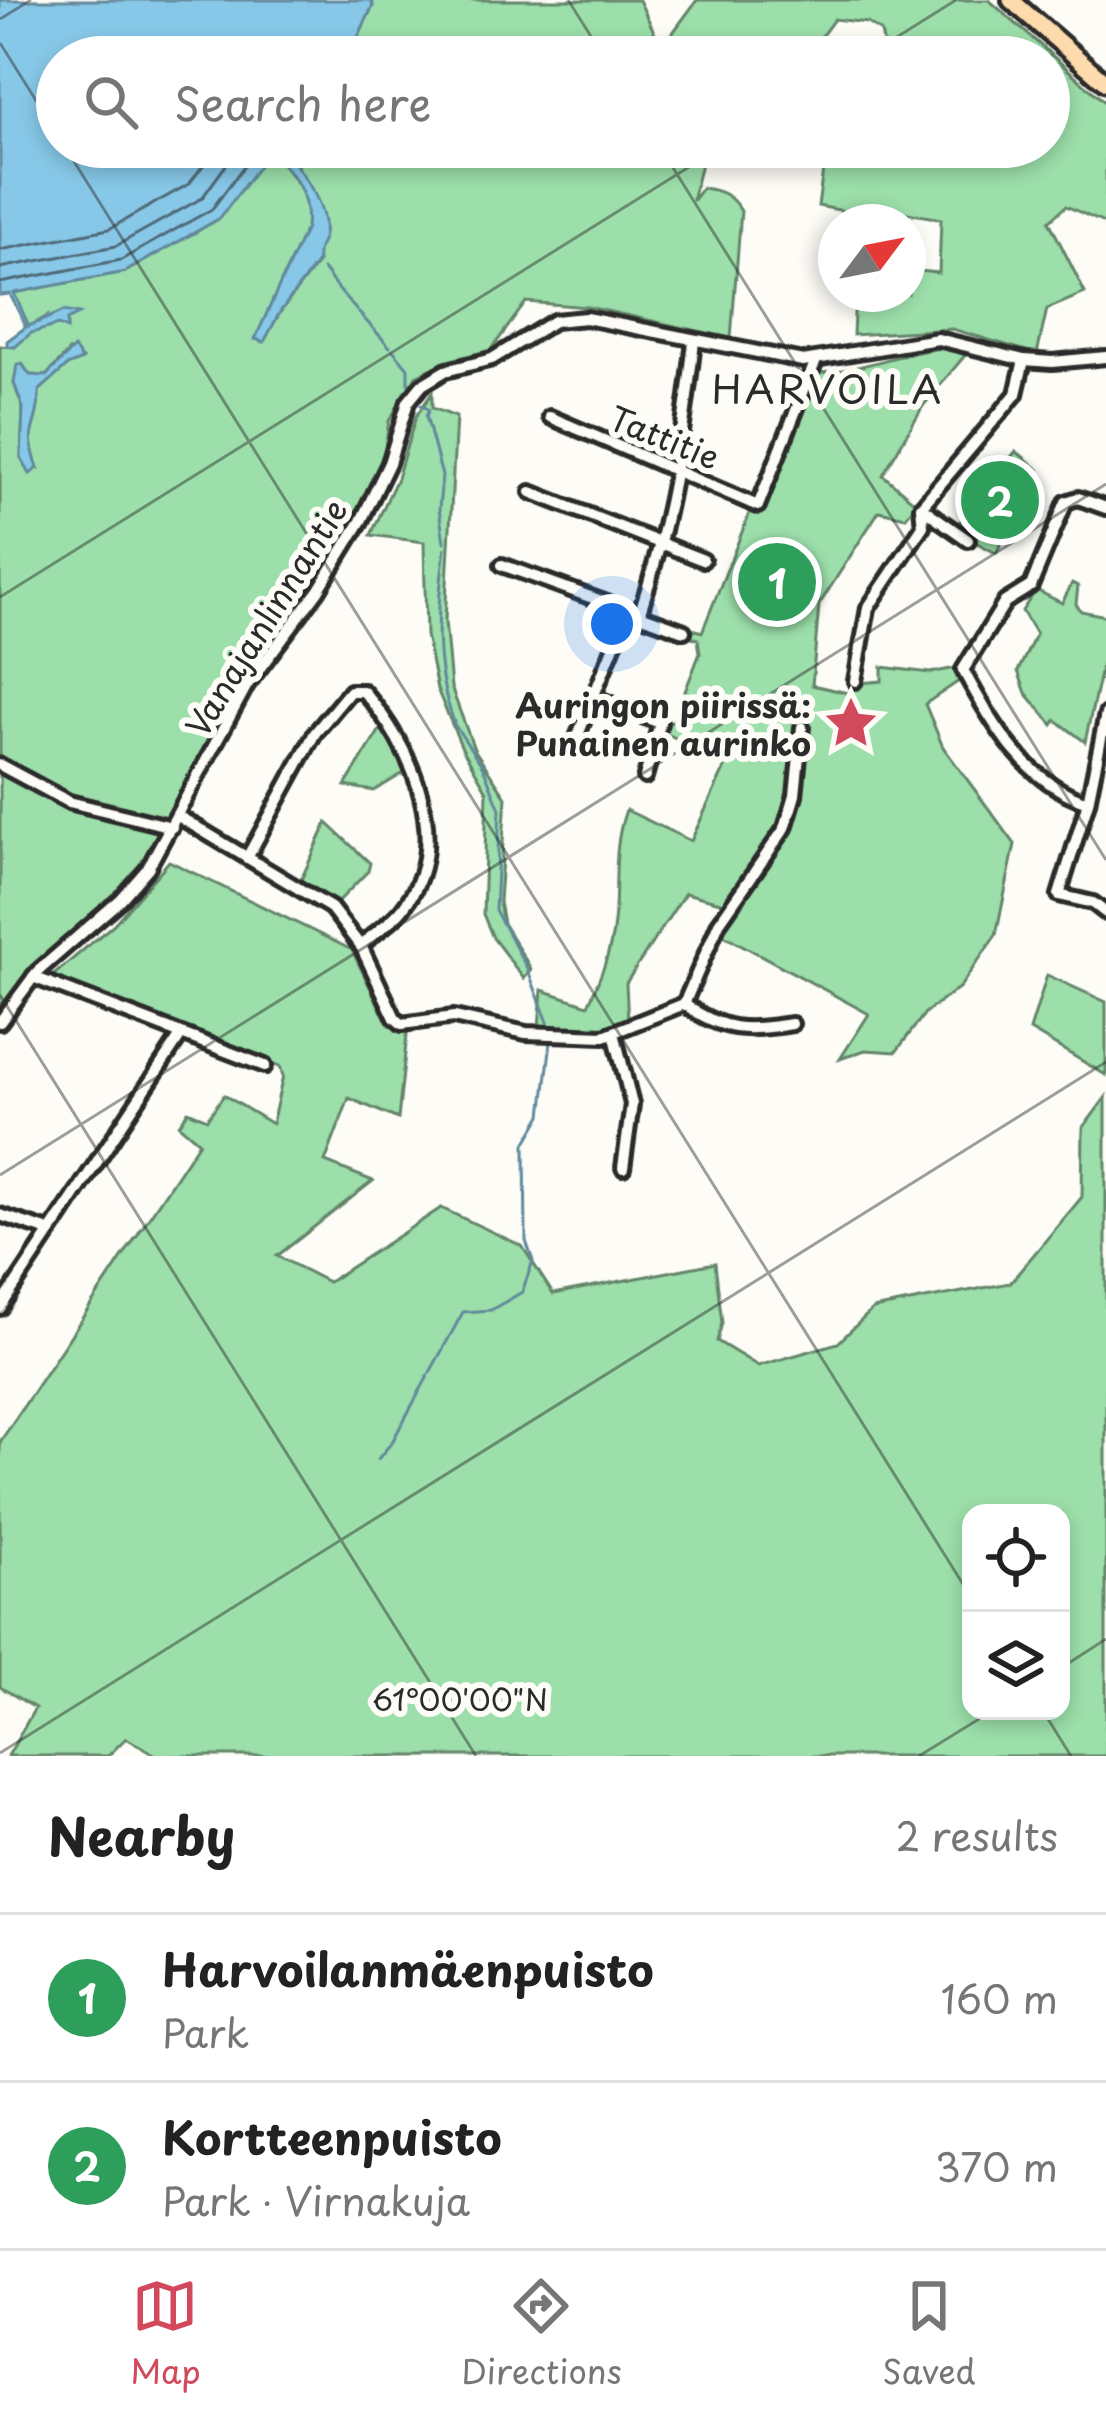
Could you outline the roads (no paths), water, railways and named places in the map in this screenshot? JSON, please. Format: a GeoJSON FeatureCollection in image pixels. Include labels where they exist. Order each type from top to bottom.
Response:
{"type":"FeatureCollection","features":[{"type":"Feature","properties":{"kind":"highway"},"geometry":{"type":"LineString","coordinates":[[1011,0],[1052,36]]}},
{"type":"Feature","properties":{"kind":"highway"},"geometry":{"type":"LineString","coordinates":[[1070,52],[1106,83]]}},
{"type":"Feature","properties":{"kind":"street","name":"Vanajanlinnantie"},"geometry":{"type":"LineString","coordinates":[[0,1022],[33,977],[138,882],[248,685],[352,537],[388,463],[407,402],[422,385],[445,371],[492,359],[542,326],[586,318],[816,360],[938,339],[1024,360],[1106,358]]}},
{"type":"Feature","properties":{"kind":"street"},"geometry":{"type":"LineString","coordinates":[[576,740],[662,544],[694,341]]}},
{"type":"Feature","properties":{"kind":"street","name":"Tattitie"},"geometry":{"type":"LineString","coordinates":[[550,417],[758,506],[816,360]]}},
{"type":"Feature","properties":{"kind":"street"},"geometry":{"type":"LineString","coordinates":[[855,681],[868,608],[923,526],[921,507],[1016,394],[1024,360]]}},
{"type":"Feature","properties":{"kind":"street"},"geometry":{"type":"LineString","coordinates":[[531,492],[703,560]]}},
{"type":"Feature","properties":{"kind":"street"},"geometry":{"type":"LineString","coordinates":[[1088,802],[1064,793],[1015,755],[963,670],[1005,602],[1031,586],[1066,502],[1078,498],[1106,508]]}},
{"type":"Feature","properties":{"kind":"street"},"geometry":{"type":"LineString","coordinates":[[921,507],[968,540]]}},
{"type":"Feature","properties":{"kind":"street"},"geometry":{"type":"LineString","coordinates":[[502,565],[684,631]]}},
{"type":"Feature","properties":{"kind":"street"},"geometry":{"type":"LineString","coordinates":[[247,858],[315,733],[350,691],[363,691],[407,751],[426,838],[422,868],[405,905],[361,946]]}},
{"type":"Feature","properties":{"kind":"street"},"geometry":{"type":"LineString","coordinates":[[594,697],[661,723],[644,777]]}},
{"type":"Feature","properties":{"kind":"street"},"geometry":{"type":"LineString","coordinates":[[1106,714],[1088,802],[1059,895],[1093,903],[1106,913]]}},
{"type":"Feature","properties":{"kind":"street"},"geometry":{"type":"LineString","coordinates":[[0,765],[69,802],[175,822],[331,908],[361,946],[397,1021],[454,1017],[540,1034],[614,1034],[684,1004],[719,923],[785,828],[795,795],[802,727]]}},
{"type":"Feature","properties":{"kind":"street"},"geometry":{"type":"LineString","coordinates":[[33,977],[265,1066]]}},
{"type":"Feature","properties":{"kind":"street"},"geometry":{"type":"LineString","coordinates":[[684,1004],[725,1028],[792,1024]]}},
{"type":"Feature","properties":{"kind":"street"},"geometry":{"type":"LineString","coordinates":[[614,1034],[632,1104],[622,1168]]}},
{"type":"Feature","properties":{"kind":"street"},"geometry":{"type":"LineString","coordinates":[[0,1308],[181,1035]]}},
{"type":"Feature","properties":{"kind":"street"},"geometry":{"type":"LineString","coordinates":[[0,1215],[49,1231]]}},
{"type":"Feature","properties":{"kind":"water"},"geometry":{"type":"Polygon","coordinates":[[[0,0],[370,0],[373,5],[359,36],[36,36],[36,168],[257,168],[220,218],[125,272],[14,293],[29,326],[64,311],[79,314],[67,320],[67,329],[58,325],[31,333],[15,347],[7,346],[26,327],[10,294],[0,295],[0,0]]]}},
{"type":"Feature","properties":{"kind":"water"},"geometry":{"type":"Polygon","coordinates":[[[286,168],[298,168],[317,198],[324,234],[318,261],[264,342],[255,339],[306,228],[298,185],[286,168]]]}},
{"type":"Feature","properties":{"kind":"water"},"geometry":{"type":"Polygon","coordinates":[[[74,348],[82,360],[67,366],[39,391],[32,435],[38,468],[30,474],[21,458],[23,408],[14,383],[17,365],[22,364],[30,375],[46,376],[74,348]]]}},
{"type":"Feature","properties":{"kind":"waterway"},"geometry":{"type":"LineString","coordinates":[[323,269],[332,281]]}},
{"type":"Feature","properties":{"kind":"waterway"},"geometry":{"type":"LineString","coordinates":[[333,283],[357,311]]}},
{"type":"Feature","properties":{"kind":"waterway"},"geometry":{"type":"LineString","coordinates":[[359,313],[390,347]]}},
{"type":"Feature","properties":{"kind":"waterway"},"geometry":{"type":"LineString","coordinates":[[393,350],[408,368],[413,392]]}},
{"type":"Feature","properties":{"kind":"waterway"},"geometry":{"type":"LineString","coordinates":[[421,405],[429,410],[426,416],[442,476],[439,509],[444,542]]}},
{"type":"Feature","properties":{"kind":"waterway"},"geometry":{"type":"LineString","coordinates":[[445,548],[438,636],[442,679],[454,722]]}},
{"type":"Feature","properties":{"kind":"waterway"},"geometry":{"type":"LineString","coordinates":[[454,724],[483,767],[500,809],[495,910],[527,968],[551,1030]]}},
{"type":"Feature","properties":{"kind":"waterway"},"geometry":{"type":"LineString","coordinates":[[378,1459],[392,1442],[463,1312],[491,1310],[522,1292],[533,1261],[526,1241],[525,1144],[542,1115],[551,1041]]}},
{"type":"Feature","properties":{"kind":"place","name":"Kortteenpuisto"},"geometry":{"type":"Point","coordinates":[1000,500]}},
{"type":"Feature","properties":{"kind":"place","name":"Harvoilanmäenpuisto"},"geometry":{"type":"Point","coordinates":[777,582]}},
{"type":"Feature","properties":{"kind":"place","name":"Auringon piirissä: Punainen aurinko"},"geometry":{"type":"Point","coordinates":[851,723]}},
{"type":"Feature","properties":{"kind":"district","name":"HARVOILA"},"geometry":{"type":"Point","coordinates":[828,387]}}]}
